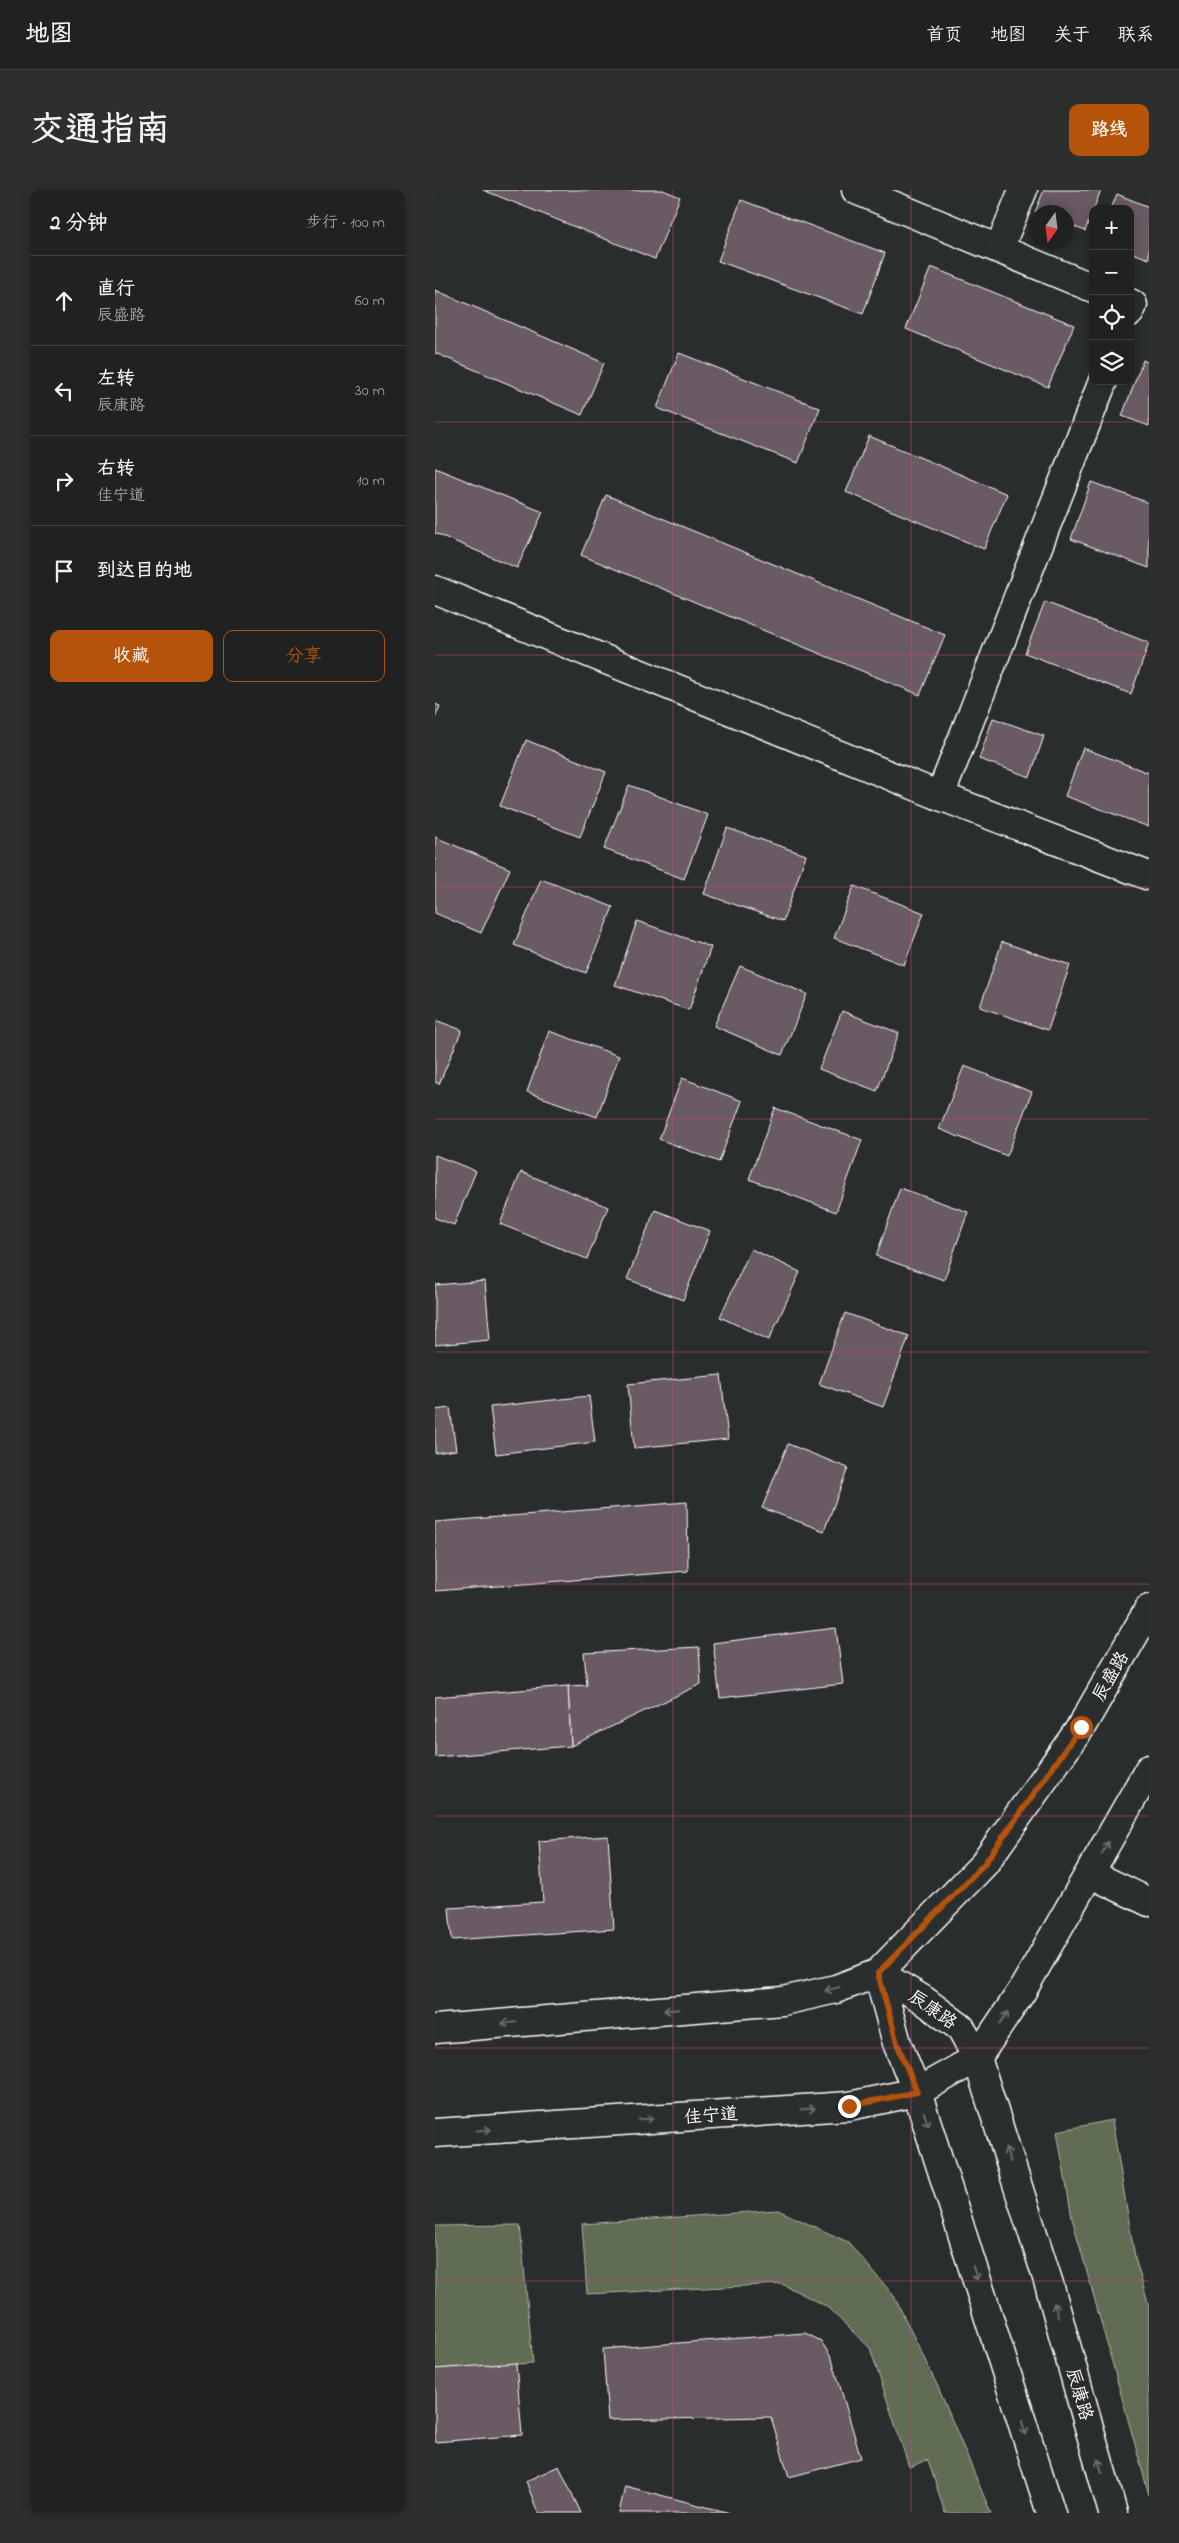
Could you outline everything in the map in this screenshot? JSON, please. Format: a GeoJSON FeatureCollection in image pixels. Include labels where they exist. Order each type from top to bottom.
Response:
{"type":"FeatureCollection","features":[{"type":"Feature","properties":{"kind":"main road"},"geometry":{"type":"LineString","coordinates":[[855,190],[1089,286]]}},
{"type":"Feature","properties":{"kind":"main road"},"geometry":{"type":"LineString","coordinates":[[999,249],[1023,190]]}},
{"type":"Feature","properties":{"kind":"main road"},"geometry":{"type":"LineString","coordinates":[[940,796],[1101,385]]}},
{"type":"Feature","properties":{"kind":"main road"},"geometry":{"type":"LineString","coordinates":[[435,590],[940,796],[1149,876]]}},
{"type":"Feature","properties":{"kind":"main road","name":"辰盛路"},"geometry":{"type":"LineString","coordinates":[[878,1973],[984,1864],[1081,1727],[1149,1609]]}},
{"type":"Feature","properties":{"kind":"main road"},"geometry":{"type":"LineString","coordinates":[[977,2058],[1022,1991],[1091,1874],[1149,1769]]}},
{"type":"Feature","properties":{"kind":"main road"},"geometry":{"type":"LineString","coordinates":[[1091,1874],[1149,1902]]}},
{"type":"Feature","properties":{"kind":"main road"},"geometry":{"type":"LineString","coordinates":[[435,2029],[783,2001],[836,1988],[878,1973]]}},
{"type":"Feature","properties":{"kind":"main road","name":"辰康路"},"geometry":{"type":"LineString","coordinates":[[878,1973],[923,1999],[961,2028],[977,2058],[1041,2256],[1113,2513]]}},
{"type":"Feature","properties":{"kind":"main road","name":"辰康路"},"geometry":{"type":"LineString","coordinates":[[878,1973],[897,2043],[917,2092],[1051,2513]]}},
{"type":"Feature","properties":{"kind":"main road","name":"佳宁道"},"geometry":{"type":"LineString","coordinates":[[435,2133],[849,2106],[917,2092],[977,2058]]}},
{"type":"Feature","properties":{"kind":"green space"},"geometry":{"type":"Polygon","coordinates":[[[1112,2120],[1135,2258],[1149,2306],[1149,2495],[1072,2218],[1057,2131],[1112,2120]]]}},
{"type":"Feature","properties":{"kind":"green space"},"geometry":{"type":"Polygon","coordinates":[[[778,2210],[848,2242],[894,2296],[938,2387],[991,2513],[945,2513],[928,2460],[909,2467],[870,2348],[826,2306],[782,2284],[587,2294],[582,2224],[778,2210]]]}},
{"type":"Feature","properties":{"kind":"green space"},"geometry":{"type":"Polygon","coordinates":[[[520,2225],[533,2363],[435,2369],[435,2226],[520,2225]]]}},
{"type":"Feature","properties":{"kind":"building"},"geometry":{"type":"Polygon","coordinates":[[[483,190],[663,190],[680,197],[655,259],[483,190]]]}},
{"type":"Feature","properties":{"kind":"building"},"geometry":{"type":"Polygon","coordinates":[[[1044,190],[1101,190],[1095,205],[1089,205],[1089,221],[1085,231],[1074,227],[1074,205],[1038,205],[1044,190]]]}},
{"type":"Feature","properties":{"kind":"building"},"geometry":{"type":"Polygon","coordinates":[[[1117,194],[1149,207],[1149,259],[1134,253],[1134,205],[1113,205],[1117,194]]]}},
{"type":"Feature","properties":{"kind":"building"},"geometry":{"type":"Polygon","coordinates":[[[741,200],[885,253],[863,314],[718,261],[741,200]]]}},
{"type":"Feature","properties":{"kind":"building"},"geometry":{"type":"Polygon","coordinates":[[[931,267],[1074,325],[1048,387],[906,329],[931,267]]]}},
{"type":"Feature","properties":{"kind":"building"},"geometry":{"type":"Polygon","coordinates":[[[435,290],[604,363],[582,415],[435,353],[435,290]]]}},
{"type":"Feature","properties":{"kind":"building"},"geometry":{"type":"Polygon","coordinates":[[[679,353],[820,408],[798,463],[657,408],[679,353]]]}},
{"type":"Feature","properties":{"kind":"building"},"geometry":{"type":"Polygon","coordinates":[[[1143,360],[1149,363],[1149,426],[1122,416],[1143,360]]]}},
{"type":"Feature","properties":{"kind":"building"},"geometry":{"type":"Polygon","coordinates":[[[869,436],[1007,494],[984,549],[846,492],[869,436]]]}},
{"type":"Feature","properties":{"kind":"building"},"geometry":{"type":"Polygon","coordinates":[[[435,468],[543,512],[517,568],[435,533],[435,468]]]}},
{"type":"Feature","properties":{"kind":"building"},"geometry":{"type":"Polygon","coordinates":[[[1091,482],[1149,503],[1149,568],[1071,539],[1091,482]]]}},
{"type":"Feature","properties":{"kind":"building"},"geometry":{"type":"Polygon","coordinates":[[[606,495],[945,635],[920,695],[581,555],[606,495]]]}},
{"type":"Feature","properties":{"kind":"building"},"geometry":{"type":"Polygon","coordinates":[[[1045,602],[1149,643],[1131,694],[1025,653],[1045,602]]]}},
{"type":"Feature","properties":{"kind":"building"},"geometry":{"type":"Polygon","coordinates":[[[435,704],[440,706],[435,718],[435,704]]]}},
{"type":"Feature","properties":{"kind":"building"},"geometry":{"type":"Polygon","coordinates":[[[993,718],[1044,736],[1030,777],[979,759],[993,718]]]}},
{"type":"Feature","properties":{"kind":"building"},"geometry":{"type":"Polygon","coordinates":[[[526,740],[606,772],[580,837],[500,806],[526,740]]]}},
{"type":"Feature","properties":{"kind":"building"},"geometry":{"type":"Polygon","coordinates":[[[1083,748],[1149,773],[1149,827],[1065,796],[1083,748]]]}},
{"type":"Feature","properties":{"kind":"building"},"geometry":{"type":"Polygon","coordinates":[[[629,785],[708,815],[684,879],[604,849],[629,785]]]}},
{"type":"Feature","properties":{"kind":"building"},"geometry":{"type":"Polygon","coordinates":[[[727,828],[806,855],[783,921],[704,894],[727,828]]]}},
{"type":"Feature","properties":{"kind":"building"},"geometry":{"type":"Polygon","coordinates":[[[435,837],[510,869],[481,933],[435,913],[435,837]]]}},
{"type":"Feature","properties":{"kind":"building"},"geometry":{"type":"Polygon","coordinates":[[[541,879],[613,907],[586,973],[514,945],[541,879]]]}},
{"type":"Feature","properties":{"kind":"building"},"geometry":{"type":"Polygon","coordinates":[[[854,886],[924,913],[904,965],[834,938],[854,886]]]}},
{"type":"Feature","properties":{"kind":"building"},"geometry":{"type":"Polygon","coordinates":[[[637,921],[711,947],[689,1010],[615,985],[637,921]]]}},
{"type":"Feature","properties":{"kind":"building"},"geometry":{"type":"Polygon","coordinates":[[[1002,942],[1070,965],[1048,1030],[980,1007],[1002,942]]]}},
{"type":"Feature","properties":{"kind":"building"},"geometry":{"type":"Polygon","coordinates":[[[740,966],[807,994],[782,1055],[714,1026],[740,966]]]}},
{"type":"Feature","properties":{"kind":"building"},"geometry":{"type":"Polygon","coordinates":[[[842,1011],[899,1033],[877,1091],[819,1069],[842,1011]]]}},
{"type":"Feature","properties":{"kind":"building"},"geometry":{"type":"Polygon","coordinates":[[[435,1020],[462,1030],[439,1084],[435,1082],[435,1020]]]}},
{"type":"Feature","properties":{"kind":"building"},"geometry":{"type":"Polygon","coordinates":[[[549,1031],[619,1056],[597,1117],[527,1092],[549,1031]]]}},
{"type":"Feature","properties":{"kind":"building"},"geometry":{"type":"Polygon","coordinates":[[[964,1066],[1032,1092],[1007,1156],[939,1129],[964,1066]]]}},
{"type":"Feature","properties":{"kind":"building"},"geometry":{"type":"Polygon","coordinates":[[[682,1078],[742,1101],[719,1162],[659,1139],[682,1078]]]}},
{"type":"Feature","properties":{"kind":"building"},"geometry":{"type":"Polygon","coordinates":[[[775,1108],[862,1140],[836,1212],[749,1179],[775,1108]]]}},
{"type":"Feature","properties":{"kind":"building"},"geometry":{"type":"Polygon","coordinates":[[[435,1155],[476,1171],[454,1225],[435,1218],[435,1155]]]}},
{"type":"Feature","properties":{"kind":"building"},"geometry":{"type":"Polygon","coordinates":[[[521,1172],[608,1207],[587,1259],[500,1224],[521,1172]]]}},
{"type":"Feature","properties":{"kind":"building"},"geometry":{"type":"Polygon","coordinates":[[[900,1188],[968,1212],[944,1280],[876,1256],[900,1188]]]}},
{"type":"Feature","properties":{"kind":"building"},"geometry":{"type":"Polygon","coordinates":[[[655,1210],[710,1231],[683,1300],[627,1279],[655,1210]]]}},
{"type":"Feature","properties":{"kind":"building"},"geometry":{"type":"Polygon","coordinates":[[[751,1249],[800,1272],[769,1340],[720,1317],[751,1249]]]}},
{"type":"Feature","properties":{"kind":"building"},"geometry":{"type":"Polygon","coordinates":[[[485,1281],[490,1340],[435,1345],[435,1285],[485,1281]]]}},
{"type":"Feature","properties":{"kind":"building"},"geometry":{"type":"Polygon","coordinates":[[[845,1313],[909,1336],[883,1407],[819,1384],[845,1313]]]}},
{"type":"Feature","properties":{"kind":"building"},"geometry":{"type":"Polygon","coordinates":[[[721,1375],[728,1439],[634,1448],[628,1384],[721,1375]]]}},
{"type":"Feature","properties":{"kind":"building"},"geometry":{"type":"Polygon","coordinates":[[[589,1396],[595,1442],[496,1454],[490,1407],[589,1396]]]}},
{"type":"Feature","properties":{"kind":"building"},"geometry":{"type":"Polygon","coordinates":[[[450,1408],[456,1450],[435,1453],[435,1410],[450,1408]]]}},
{"type":"Feature","properties":{"kind":"building"},"geometry":{"type":"Polygon","coordinates":[[[788,1444],[848,1468],[824,1531],[762,1508],[788,1444]]]}},
{"type":"Feature","properties":{"kind":"building"},"geometry":{"type":"Polygon","coordinates":[[[687,1502],[688,1571],[435,1591],[435,1522],[687,1502]]]}},
{"type":"Feature","properties":{"kind":"building"},"geometry":{"type":"Polygon","coordinates":[[[836,1628],[843,1684],[720,1698],[713,1643],[836,1628]]]}},
{"type":"Feature","properties":{"kind":"building"},"geometry":{"type":"Polygon","coordinates":[[[699,1647],[701,1684],[571,1746],[568,1686],[587,1685],[584,1653],[699,1647]]]}},
{"type":"Feature","properties":{"kind":"building"},"geometry":{"type":"Polygon","coordinates":[[[568,1686],[571,1746],[435,1757],[435,1697],[568,1686]]]}},
{"type":"Feature","properties":{"kind":"building"},"geometry":{"type":"Polygon","coordinates":[[[608,1836],[614,1929],[452,1940],[449,1908],[543,1902],[539,1841],[608,1836]]]}},
{"type":"Feature","properties":{"kind":"building"},"geometry":{"type":"Polygon","coordinates":[[[805,2333],[821,2341],[832,2359],[861,2458],[789,2477],[771,2417],[608,2420],[603,2349],[805,2333]]]}},
{"type":"Feature","properties":{"kind":"building"},"geometry":{"type":"Polygon","coordinates":[[[516,2363],[522,2435],[435,2442],[435,2369],[516,2363]]]}},
{"type":"Feature","properties":{"kind":"building"},"geometry":{"type":"Polygon","coordinates":[[[559,2466],[581,2513],[538,2513],[526,2481],[559,2466]]]}},
{"type":"Feature","properties":{"kind":"building"},"geometry":{"type":"Polygon","coordinates":[[[625,2486],[730,2513],[619,2513],[625,2486]]]}},
{"type":"Feature","properties":{"kind":"route"},"geometry":{"type":"LineString","coordinates":[[849,2106],[917,2092],[897,2043],[878,1973],[984,1864],[1081,1727]]}}]}
